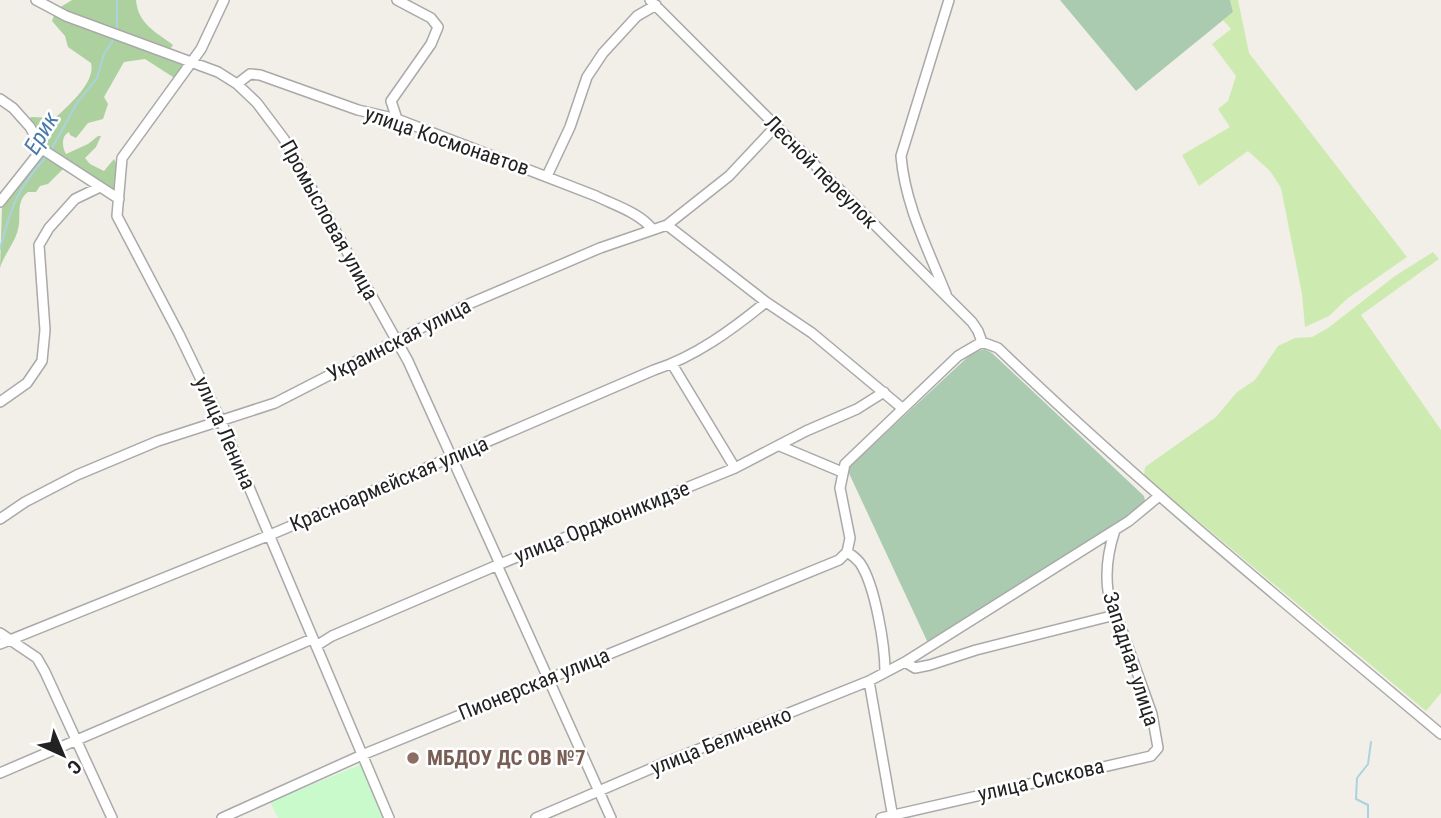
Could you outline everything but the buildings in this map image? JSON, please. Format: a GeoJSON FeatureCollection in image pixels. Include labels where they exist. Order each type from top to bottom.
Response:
{"type":"FeatureCollection","features":[{"type":"Feature","properties":{"kind":"street","name":"Промысловая улица"},"geometry":{"type":"LineString","coordinates":[[36,0],[66,16],[218,72],[237,84],[257,103],[284,139],[408,361],[611,818]]}},
{"type":"Feature","properties":{"kind":"street","name":"улица Ленина"},"geometry":{"type":"LineString","coordinates":[[224,0],[201,49],[122,158],[117,216],[221,421],[389,818]]}},
{"type":"Feature","properties":{"kind":"street"},"geometry":{"type":"LineString","coordinates":[[374,114],[391,101],[431,44],[438,27],[431,18],[397,0]]}},
{"type":"Feature","properties":{"kind":"street"},"geometry":{"type":"LineString","coordinates":[[948,299],[912,211],[903,181],[901,156],[949,0]]}},
{"type":"Feature","properties":{"kind":"street","name":"Лесной переулок"},"geometry":{"type":"LineString","coordinates":[[547,176],[570,127],[587,77],[603,53],[637,16],[653,3],[972,322],[982,342]]}},
{"type":"Feature","properties":{"kind":"street","name":"улица Космонавтов"},"geometry":{"type":"LineString","coordinates":[[237,84],[250,75],[260,75],[358,110],[397,119],[596,196],[627,211],[652,229]]}},
{"type":"Feature","properties":{"kind":"street"},"geometry":{"type":"LineString","coordinates":[[0,99],[13,108],[30,127],[42,149],[119,199]]}},
{"type":"Feature","properties":{"kind":"street"},"geometry":{"type":"LineString","coordinates":[[391,101],[397,119]]}},
{"type":"Feature","properties":{"kind":"street","name":"Украинская улица"},"geometry":{"type":"LineString","coordinates":[[0,519],[24,502],[90,469],[158,441],[275,403],[464,306],[600,248],[667,225],[729,176],[775,127]]}},
{"type":"Feature","properties":{"kind":"street"},"geometry":{"type":"LineString","coordinates":[[0,202],[42,149]]}},
{"type":"Feature","properties":{"kind":"street"},"geometry":{"type":"LineString","coordinates":[[0,402],[27,383],[42,361],[45,330],[39,245],[49,228],[75,200],[100,187]]}},
{"type":"Feature","properties":{"kind":"street"},"geometry":{"type":"LineString","coordinates":[[667,225],[766,302],[812,333],[902,408]]}},
{"type":"Feature","properties":{"kind":"street","name":"Красноармейская улица"},"geometry":{"type":"LineString","coordinates":[[0,645],[270,535],[672,364],[738,324],[766,302]]}},
{"type":"Feature","properties":{"kind":"street"},"geometry":{"type":"LineString","coordinates":[[885,673],[882,637],[867,576],[856,558],[847,552],[850,538],[840,488],[842,472],[851,456],[958,356],[982,342],[998,348],[1158,497],[1441,734]]}},
{"type":"Feature","properties":{"kind":"street"},"geometry":{"type":"LineString","coordinates":[[672,364],[735,468]]}},
{"type":"Feature","properties":{"kind":"street","name":"улица Орджоникидзе"},"geometry":{"type":"LineString","coordinates":[[0,773],[332,636],[498,564],[735,468],[806,431],[857,409],[884,392]]}},
{"type":"Feature","properties":{"kind":"street"},"geometry":{"type":"LineString","coordinates":[[780,446],[842,472]]}},
{"type":"Feature","properties":{"kind":"street","name":"улица Беличенко"},"geometry":{"type":"LineString","coordinates":[[536,818],[885,673],[1115,530],[1158,497]]}},
{"type":"Feature","properties":{"kind":"street","name":"Западная улица"},"geometry":{"type":"LineString","coordinates":[[1115,530],[1108,550],[1105,572],[1108,592],[1148,704],[1158,748]]}},
{"type":"Feature","properties":{"kind":"street","name":"Пионерская улица"},"geometry":{"type":"LineString","coordinates":[[222,818],[362,755],[839,560],[847,552]]}},
{"type":"Feature","properties":{"kind":"street","name":"улица Беличенко"},"geometry":{"type":"LineString","coordinates":[[905,662],[915,668],[930,665],[976,650],[1115,615]]}},
{"type":"Feature","properties":{"kind":"street"},"geometry":{"type":"LineString","coordinates":[[0,632],[37,658],[112,818]]}},
{"type":"Feature","properties":{"kind":"street"},"geometry":{"type":"LineString","coordinates":[[869,681],[893,816]]}},
{"type":"Feature","properties":{"kind":"street","name":"улица Сискова"},"geometry":{"type":"LineString","coordinates":[[881,818],[1151,755],[1158,748]]}},
{"type":"Feature","properties":{"kind":"green space"},"geometry":{"type":"Polygon","coordinates":[[[72,0],[136,0],[144,21],[173,45],[168,52],[59,8],[72,0]]]}},
{"type":"Feature","properties":{"kind":"green space"},"geometry":{"type":"Polygon","coordinates":[[[1060,0],[1230,0],[1233,12],[1136,91],[1060,0]]]}},
{"type":"Feature","properties":{"kind":"green space"},"geometry":{"type":"Polygon","coordinates":[[[1230,0],[1238,0],[1249,53],[1407,257],[1348,298],[1329,316],[1305,327],[1302,294],[1281,188],[1270,171],[1248,151],[1199,186],[1182,155],[1230,127],[1218,109],[1228,101],[1236,76],[1212,44],[1231,29],[1223,20],[1233,12],[1230,0]]]}},
{"type":"Feature","properties":{"kind":"green space"},"geometry":{"type":"Polygon","coordinates":[[[55,13],[181,62],[183,66],[176,79],[145,59],[124,62],[104,97],[108,104],[103,119],[88,123],[76,138],[69,132],[63,139],[66,154],[101,136],[96,147],[85,158],[90,164],[104,171],[114,159],[117,171],[115,192],[44,149],[28,120],[31,117],[55,118],[80,93],[89,78],[91,63],[68,47],[65,36],[52,21],[55,13]]]}},
{"type":"Feature","properties":{"kind":"green space"},"geometry":{"type":"Polygon","coordinates":[[[43,154],[65,167],[48,184],[24,196],[17,233],[0,268],[2,208],[43,154]]]}},
{"type":"Feature","properties":{"kind":"green space"},"geometry":{"type":"Polygon","coordinates":[[[1433,252],[1439,259],[1361,315],[1441,430],[1441,693],[1426,711],[1144,476],[1145,467],[1216,417],[1237,392],[1255,380],[1278,346],[1295,338],[1312,337],[1328,328],[1395,276],[1433,252]]]}},
{"type":"Feature","properties":{"kind":"green space"},"geometry":{"type":"Polygon","coordinates":[[[984,349],[992,353],[1144,496],[1145,501],[1121,523],[928,643],[847,469],[972,353],[984,349]]]}},
{"type":"Feature","properties":{"kind":"green space"},"geometry":{"type":"Polygon","coordinates":[[[362,764],[383,818],[278,818],[270,802],[362,764]]]}},
{"type":"Feature","properties":{"kind":"waterway","name":"Ерик"},"geometry":{"type":"LineString","coordinates":[[117,0],[117,30]]}},
{"type":"Feature","properties":{"kind":"waterway","name":"Ерик"},"geometry":{"type":"LineString","coordinates":[[51,150],[77,103],[97,78],[104,54],[115,37]]}},
{"type":"Feature","properties":{"kind":"waterway","name":"Ерик"},"geometry":{"type":"LineString","coordinates":[[0,249],[16,199],[46,157]]}},
{"type":"Feature","properties":{"kind":"waterway"},"geometry":{"type":"LineString","coordinates":[[1368,818],[1368,805],[1356,799],[1357,778],[1368,764],[1371,742]]}},
{"type":"Feature","properties":{"kind":"place","name":"МБДОУ ДС ОВ №7"},"geometry":{"type":"Point","coordinates":[413,758]}}]}
